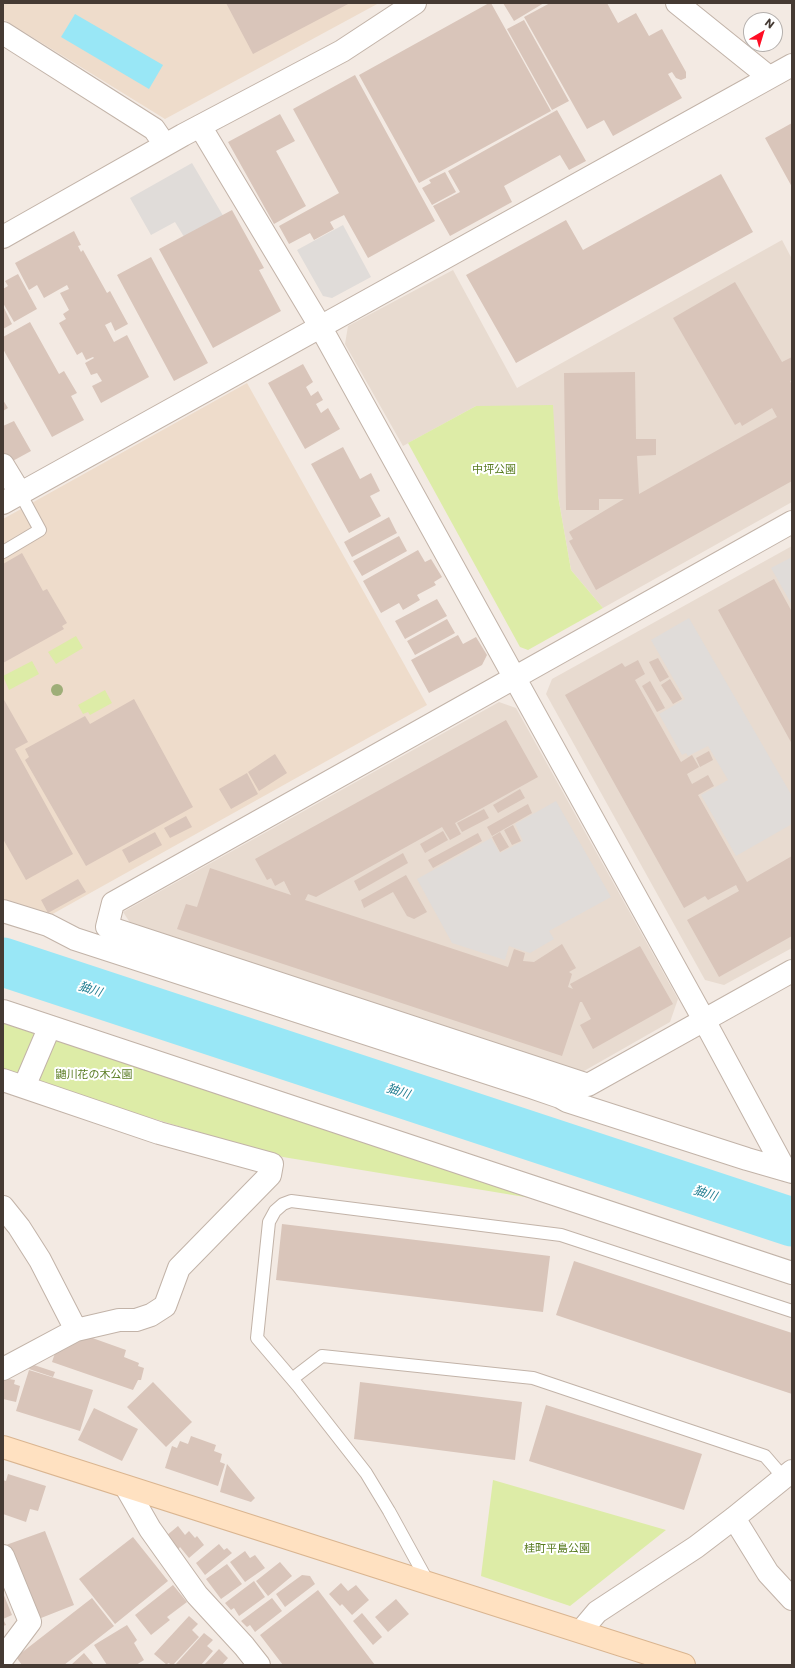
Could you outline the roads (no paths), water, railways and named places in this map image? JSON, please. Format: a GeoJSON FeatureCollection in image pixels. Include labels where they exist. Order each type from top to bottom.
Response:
{"type":"FeatureCollection","features":[{"type":"Feature","properties":{"kind":"street"},"geometry":{"type":"LineString","coordinates":[[3,237],[165,145],[342,51],[415,3]]}},
{"type":"Feature","properties":{"kind":"street"},"geometry":{"type":"LineString","coordinates":[[677,3],[769,77]]}},
{"type":"Feature","properties":{"kind":"street"},"geometry":{"type":"LineString","coordinates":[[3,33],[154,129],[165,145]]}},
{"type":"Feature","properties":{"kind":"street"},"geometry":{"type":"LineString","coordinates":[[3,465],[12,498],[792,65]]}},
{"type":"Feature","properties":{"kind":"street"},"geometry":{"type":"LineString","coordinates":[[200,126],[320,326],[788,1171]]}},
{"type":"Feature","properties":{"kind":"street"},"geometry":{"type":"LineString","coordinates":[[792,522],[113,903],[107,927],[588,1085],[792,971]]}},
{"type":"Feature","properties":{"kind":"street"},"geometry":{"type":"LineString","coordinates":[[3,911],[48,925],[75,939],[531,1087],[560,1097],[574,1104],[788,1171]]}},
{"type":"Feature","properties":{"kind":"street"},"geometry":{"type":"LineString","coordinates":[[3,1011],[792,1273]]}},
{"type":"Feature","properties":{"kind":"street"},"geometry":{"type":"LineString","coordinates":[[24,1087],[47,1033],[48,1026]]}},
{"type":"Feature","properties":{"kind":"street"},"geometry":{"type":"LineString","coordinates":[[3,1080],[159,1133],[272,1164],[270,1175],[179,1268],[165,1306],[151,1315],[136,1320],[119,1320],[76,1330],[3,1369]]}},
{"type":"Feature","properties":{"kind":"street"},"geometry":{"type":"LineString","coordinates":[[3,1207],[19,1227],[40,1260],[76,1330]]}},
{"type":"Feature","properties":{"kind":"street"},"geometry":{"type":"LineString","coordinates":[[3,1447],[581,1631],[637,1658],[684,1665]]}},
{"type":"Feature","properties":{"kind":"street"},"geometry":{"type":"LineString","coordinates":[[581,1631],[597,1612],[696,1547],[788,1474]]}},
{"type":"Feature","properties":{"kind":"street"},"geometry":{"type":"LineString","coordinates":[[126,1487],[150,1529],[197,1594],[259,1665]]}},
{"type":"Feature","properties":{"kind":"street"},"geometry":{"type":"LineString","coordinates":[[734,1518],[768,1574],[792,1599]]}},
{"type":"Feature","properties":{"kind":"street"},"geometry":{"type":"LineString","coordinates":[[3,1556],[30,1622],[3,1658]]}},
{"type":"Feature","properties":{"kind":"lane"},"geometry":{"type":"LineString","coordinates":[[3,552],[40,530],[12,498]]}},
{"type":"Feature","properties":{"kind":"lane"},"geometry":{"type":"LineString","coordinates":[[428,1583],[389,1511],[366,1473],[292,1379],[257,1338],[269,1222],[275,1211],[283,1204],[292,1201],[561,1235],[792,1311]]}},
{"type":"Feature","properties":{"kind":"lane"},"geometry":{"type":"LineString","coordinates":[[292,1379],[322,1356],[533,1378],[765,1456],[788,1474]]}},
{"type":"Feature","properties":{"kind":"water"},"geometry":{"type":"Polygon","coordinates":[[[75,14],[163,65],[149,89],[61,37],[75,14]]]}},
{"type":"Feature","properties":{"kind":"waterway","name":"㹨川"},"geometry":{"type":"LineString","coordinates":[[3,962],[792,1222]]}},
{"type":"Feature","properties":{"kind":"park label","name":"中坪公園"},"geometry":{"type":"Point","coordinates":[494,470]}},
{"type":"Feature","properties":{"kind":"park label","name":"鼬川花の木公園"},"geometry":{"type":"Point","coordinates":[94,1075]}},
{"type":"Feature","properties":{"kind":"park label","name":"桂町平島公園"},"geometry":{"type":"Point","coordinates":[557,1549]}}]}
